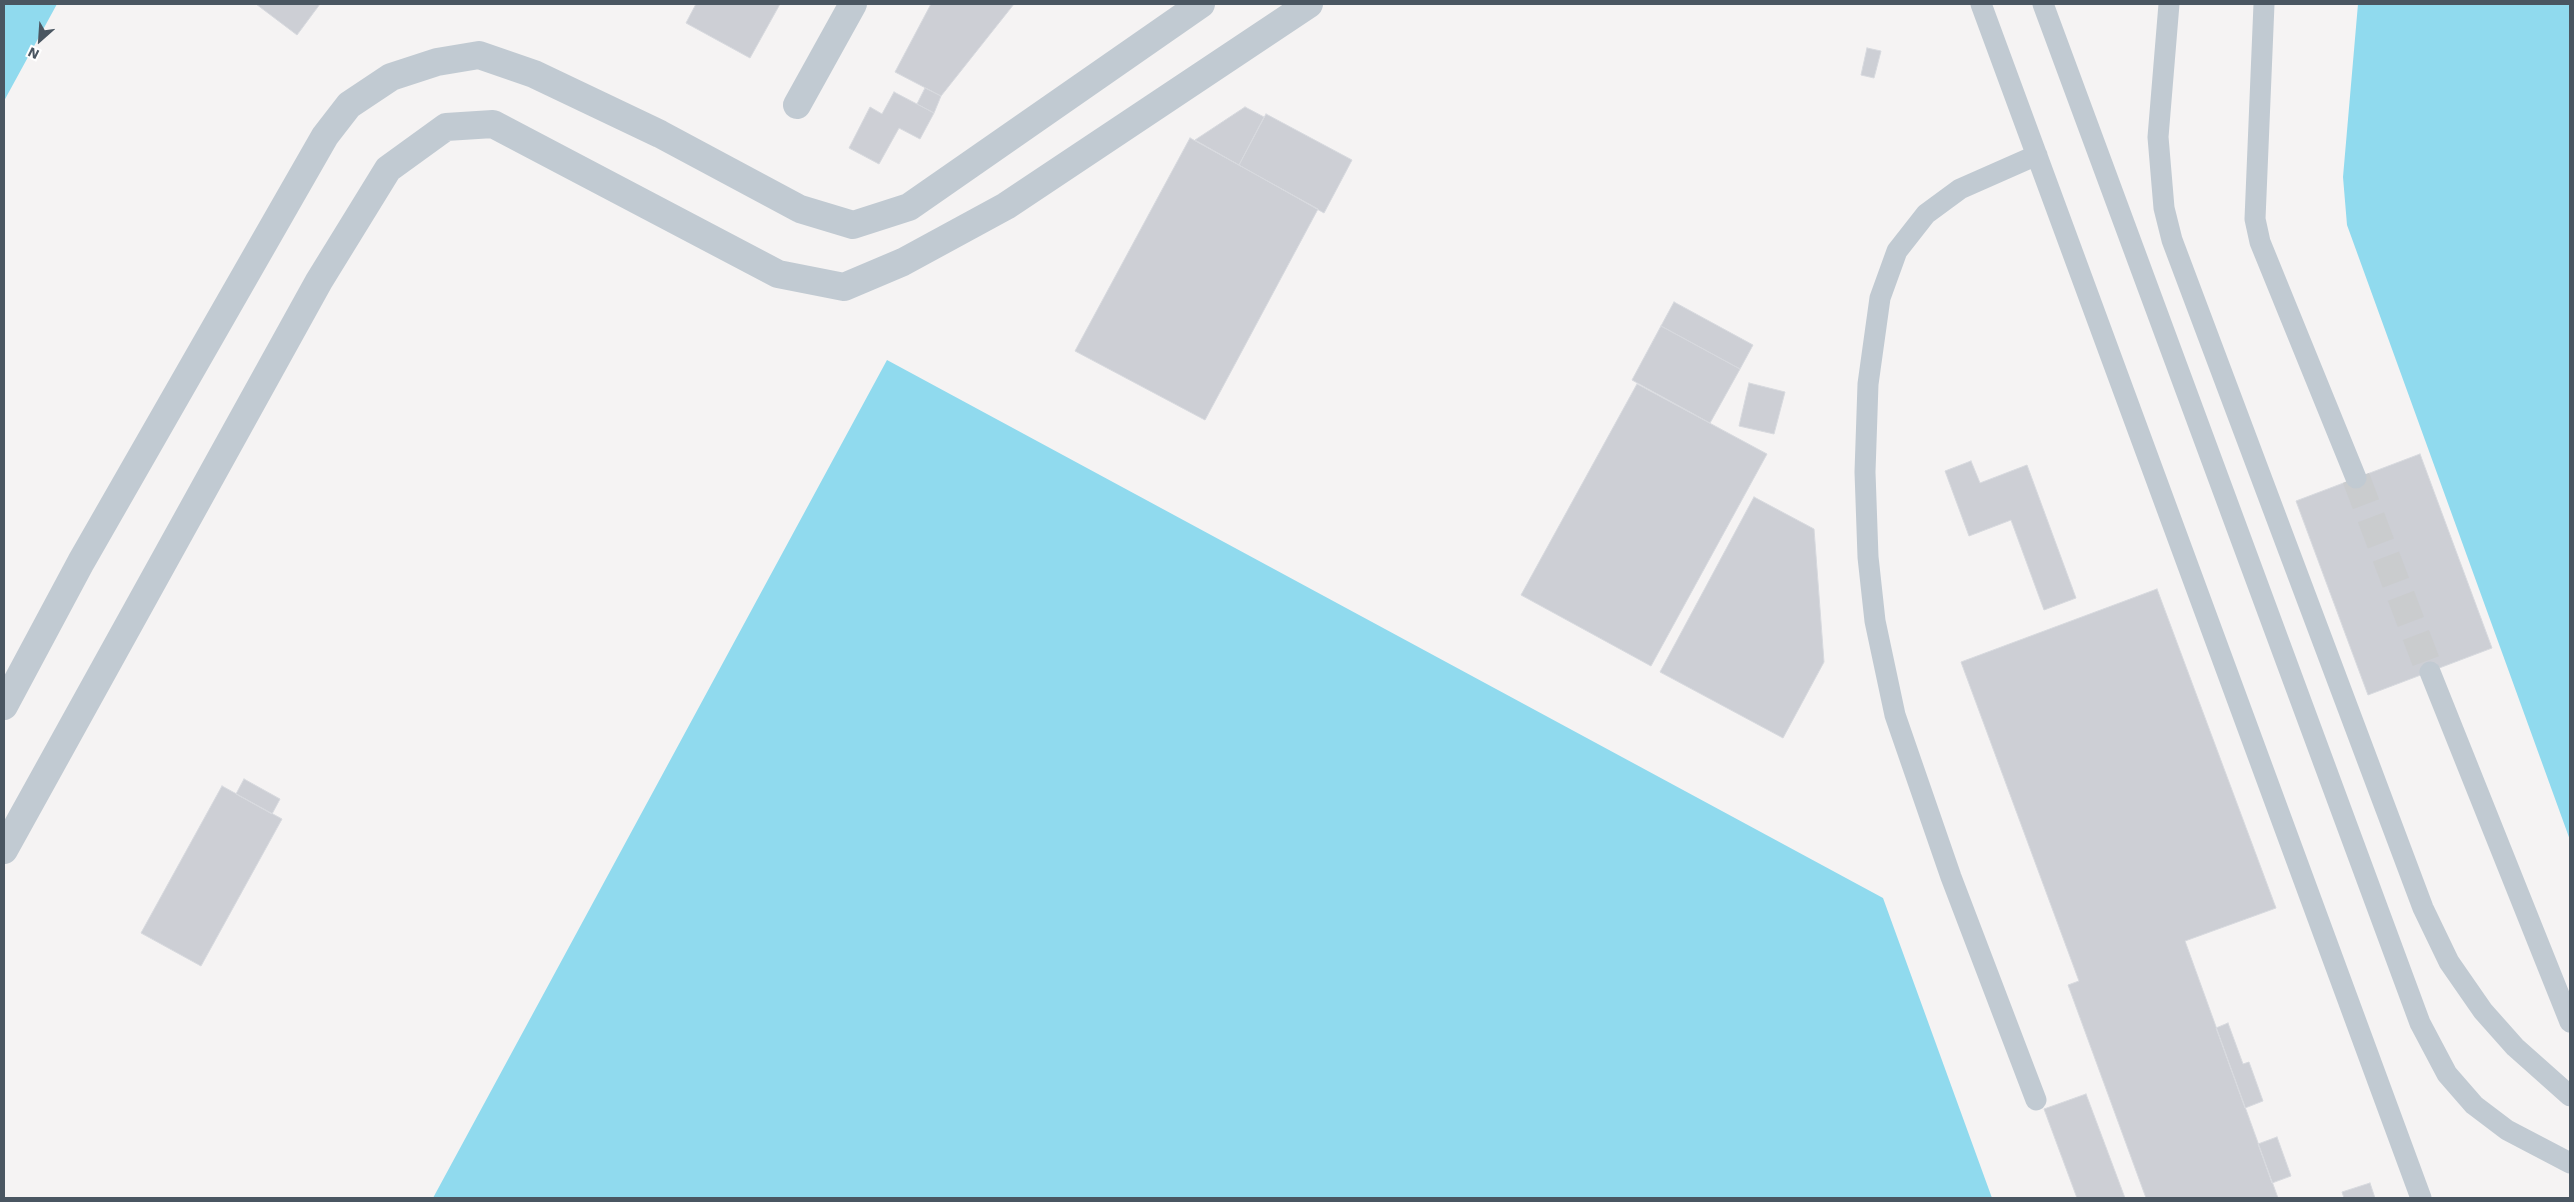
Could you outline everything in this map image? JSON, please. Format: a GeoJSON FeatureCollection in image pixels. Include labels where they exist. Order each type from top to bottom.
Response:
{"type":"FeatureCollection","features":[{"type":"Feature","properties":{"kind":"street"},"geometry":{"type":"LineString","coordinates":[[797,105],[853,4]]}},
{"type":"Feature","properties":{"kind":"street"},"geometry":{"type":"LineString","coordinates":[[4,706],[81,562],[325,136],[349,105],[391,77],[437,62],[479,55],[534,74],[660,134],[800,209],[853,225],[909,207],[1201,4]]}},
{"type":"Feature","properties":{"kind":"street"},"geometry":{"type":"LineString","coordinates":[[4,850],[324,273],[388,169],[446,127],[493,124],[778,274],[844,287],[903,262],[1006,206],[1309,4]]}},
{"type":"Feature","properties":{"kind":"lane"},"geometry":{"type":"LineString","coordinates":[[1981,4],[2421,1198]]}},
{"type":"Feature","properties":{"kind":"lane"},"geometry":{"type":"LineString","coordinates":[[2043,4],[2420,1023],[2448,1074],[2474,1105],[2507,1130],[2570,1163]]}},
{"type":"Feature","properties":{"kind":"lane"},"geometry":{"type":"LineString","coordinates":[[2169,4],[2158,137],[2164,208],[2172,240],[2423,908],[2449,962],[2483,1011],[2515,1047],[2570,1096]]}},
{"type":"Feature","properties":{"kind":"lane"},"geometry":{"type":"LineString","coordinates":[[2264,4],[2255,219],[2260,242],[2356,478]]}},
{"type":"Feature","properties":{"kind":"lane"},"geometry":{"type":"LineString","coordinates":[[2036,1100],[1948,867],[1895,714],[1875,621],[1868,557],[1865,472],[1868,384],[1880,298],[1897,251],[1926,214],[1960,190],[2037,154]]}},
{"type":"Feature","properties":{"kind":"lane"},"geometry":{"type":"LineString","coordinates":[[2430,672],[2570,1022]]}},
{"type":"Feature","properties":{"kind":"water"},"geometry":{"type":"Polygon","coordinates":[[[4,4],[57,4],[4,101],[4,4]]]}},
{"type":"Feature","properties":{"kind":"water"},"geometry":{"type":"Polygon","coordinates":[[[2358,4],[2570,4],[2570,840],[2347,225],[2343,177],[2358,4]]]}},
{"type":"Feature","properties":{"kind":"water"},"geometry":{"type":"Polygon","coordinates":[[[887,360],[1883,898],[1992,1198],[433,1198],[887,360]]]}},
{"type":"Feature","properties":{"kind":"building"},"geometry":{"type":"Polygon","coordinates":[[[256,4],[320,4],[297,35],[256,4]]]}},
{"type":"Feature","properties":{"kind":"building"},"geometry":{"type":"Polygon","coordinates":[[[696,4],[780,4],[750,58],[686,23],[696,4]]]}},
{"type":"Feature","properties":{"kind":"building"},"geometry":{"type":"Polygon","coordinates":[[[931,4],[1014,4],[941,96],[895,72],[931,4]]]}},
{"type":"Feature","properties":{"kind":"building"},"geometry":{"type":"Polygon","coordinates":[[[1867,48],[1881,51],[1874,78],[1861,75],[1867,48]]]}},
{"type":"Feature","properties":{"kind":"building"},"geometry":{"type":"Polygon","coordinates":[[[925,88],[941,96],[934,113],[917,104],[925,88]]]}},
{"type":"Feature","properties":{"kind":"building"},"geometry":{"type":"Polygon","coordinates":[[[894,92],[934,113],[920,139],[899,128],[879,164],[849,148],[870,107],[882,114],[894,92]]]}},
{"type":"Feature","properties":{"kind":"building"},"geometry":{"type":"Polygon","coordinates":[[[1245,107],[1264,117],[1239,165],[1195,140],[1245,107]]]}},
{"type":"Feature","properties":{"kind":"building"},"geometry":{"type":"Polygon","coordinates":[[[1266,114],[1352,160],[1324,213],[1239,165],[1266,114]]]}},
{"type":"Feature","properties":{"kind":"building"},"geometry":{"type":"Polygon","coordinates":[[[1190,138],[1318,209],[1205,420],[1075,351],[1190,138]]]}},
{"type":"Feature","properties":{"kind":"building"},"geometry":{"type":"Polygon","coordinates":[[[1674,302],[1753,345],[1740,369],[1661,326],[1674,302]]]}},
{"type":"Feature","properties":{"kind":"building"},"geometry":{"type":"Polygon","coordinates":[[[1661,326],[1740,369],[1710,423],[1632,380],[1661,326]]]}},
{"type":"Feature","properties":{"kind":"building"},"geometry":{"type":"Polygon","coordinates":[[[1749,383],[1785,392],[1774,434],[1739,426],[1749,383]]]}},
{"type":"Feature","properties":{"kind":"building"},"geometry":{"type":"Polygon","coordinates":[[[1637,384],[1767,454],[1651,666],[1521,595],[1637,384]]]}},
{"type":"Feature","properties":{"kind":"building"},"geometry":{"type":"Polygon","coordinates":[[[2420,454],[2492,648],[2368,695],[2296,501],[2420,454]]]}},
{"type":"Feature","properties":{"kind":"building"},"geometry":{"type":"Polygon","coordinates":[[[1971,461],[1980,483],[2027,465],[2076,598],[2044,610],[2011,520],[1969,536],[1945,471],[1971,461]]]}},
{"type":"Feature","properties":{"kind":"building"},"geometry":{"type":"Polygon","coordinates":[[[1754,497],[1814,529],[1824,662],[1783,738],[1660,672],[1754,497]]]}},
{"type":"Feature","properties":{"kind":"building"},"geometry":{"type":"Polygon","coordinates":[[[2157,589],[2276,908],[2185,941],[2278,1198],[2146,1198],[2068,985],[2079,981],[1961,662],[2157,589]]]}},
{"type":"Feature","properties":{"kind":"building"},"geometry":{"type":"Polygon","coordinates":[[[244,779],[280,799],[272,814],[236,794],[244,779]]]}},
{"type":"Feature","properties":{"kind":"building"},"geometry":{"type":"Polygon","coordinates":[[[222,786],[282,819],[201,966],[141,933],[222,786]]]}},
{"type":"Feature","properties":{"kind":"building"},"geometry":{"type":"Polygon","coordinates":[[[2228,1023],[2243,1064],[2249,1062],[2263,1101],[2245,1108],[2216,1028],[2228,1023]]]}},
{"type":"Feature","properties":{"kind":"building"},"geometry":{"type":"Polygon","coordinates":[[[2086,1094],[2125,1198],[2077,1198],[2044,1109],[2086,1094]]]}},
{"type":"Feature","properties":{"kind":"building"},"geometry":{"type":"Polygon","coordinates":[[[2277,1137],[2291,1176],[2272,1183],[2258,1144],[2277,1137]]]}},
{"type":"Feature","properties":{"kind":"building"},"geometry":{"type":"Polygon","coordinates":[[[2370,1183],[2375,1198],[2344,1198],[2342,1192],[2370,1183]]]}},
{"type":"Feature","properties":{"kind":"tunnel"},"geometry":{"type":"LineString","coordinates":[[2356,478],[2430,672]]}}]}
